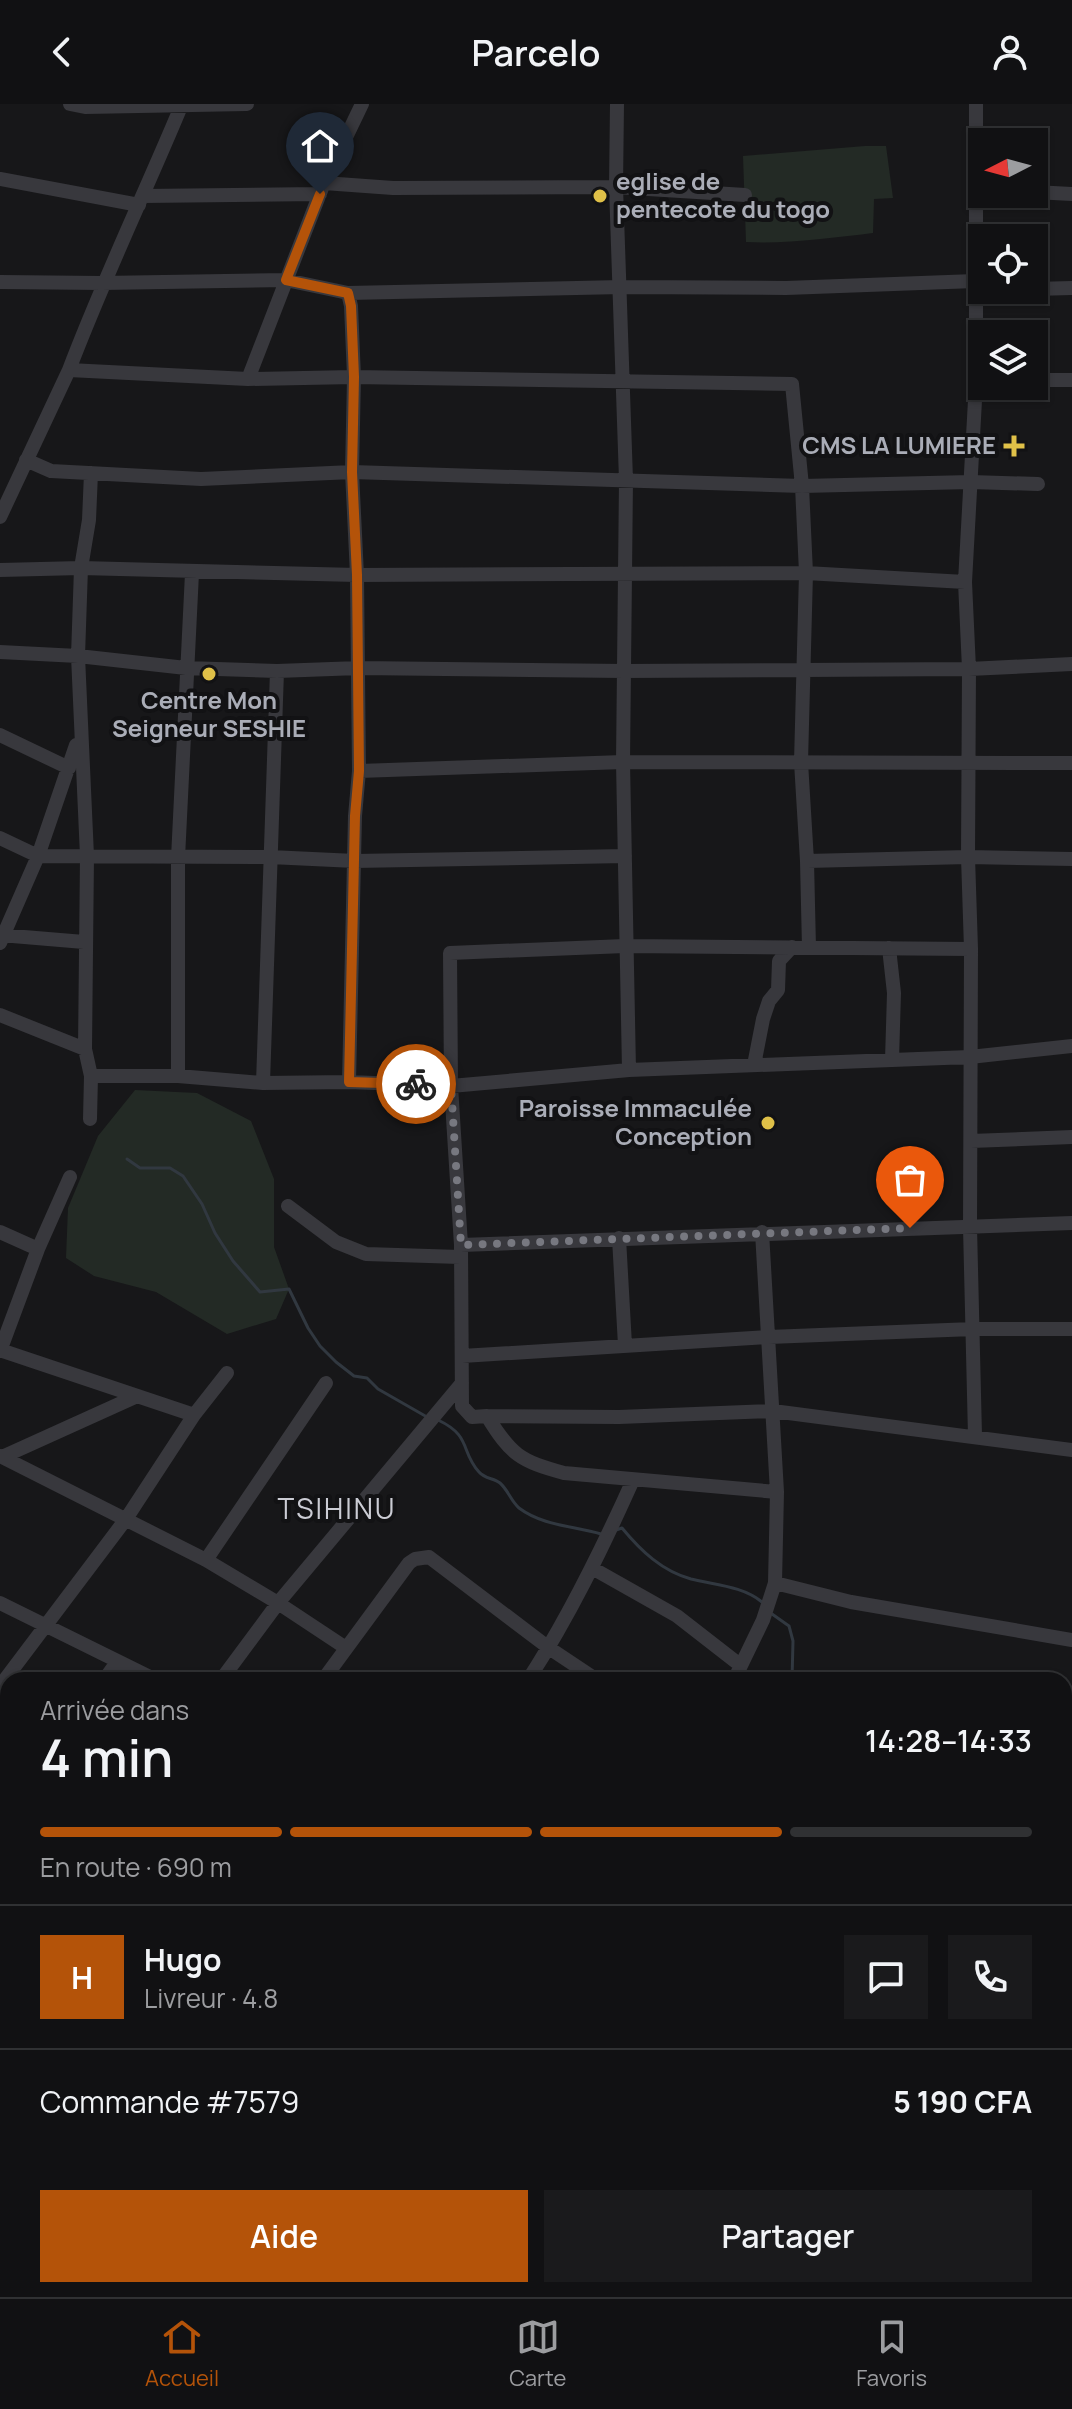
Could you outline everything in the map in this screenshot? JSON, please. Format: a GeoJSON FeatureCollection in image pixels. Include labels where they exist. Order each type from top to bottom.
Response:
{"type":"FeatureCollection","features":[{"type":"Feature","properties":{"kind":"street"},"geometry":{"type":"LineString","coordinates":[[70,104],[85,107],[247,104]]}},
{"type":"Feature","properties":{"kind":"street"},"geometry":{"type":"LineString","coordinates":[[0,517],[69,370],[102,283],[182,104]]}},
{"type":"Feature","properties":{"kind":"street"},"geometry":{"type":"LineString","coordinates":[[248,379],[322,189],[362,104]]}},
{"type":"Feature","properties":{"kind":"street"},"geometry":{"type":"LineString","coordinates":[[617,104],[616,187],[622,287],[626,480],[623,762],[629,1070]]}},
{"type":"Feature","properties":{"kind":"street"},"geometry":{"type":"LineString","coordinates":[[976,104],[977,128]]}},
{"type":"Feature","properties":{"kind":"street"},"geometry":{"type":"LineString","coordinates":[[0,179],[141,201],[322,189],[393,188],[616,187],[745,195]]}},
{"type":"Feature","properties":{"kind":"street"},"geometry":{"type":"LineString","coordinates":[[1048,193],[1072,194]]}},
{"type":"Feature","properties":{"kind":"street"},"geometry":{"type":"LineString","coordinates":[[0,282],[286,280],[348,293],[622,287],[968,286]]}},
{"type":"Feature","properties":{"kind":"street"},"geometry":{"type":"LineString","coordinates":[[1048,289],[1072,288]]}},
{"type":"Feature","properties":{"kind":"street"},"geometry":{"type":"LineString","coordinates":[[348,293],[354,377],[352,472],[359,668],[359,771],[355,816],[349,1082]]}},
{"type":"Feature","properties":{"kind":"street"},"geometry":{"type":"LineString","coordinates":[[69,370],[248,379],[354,377],[792,384],[802,486],[806,573],[801,762],[809,948]]}},
{"type":"Feature","properties":{"kind":"street"},"geometry":{"type":"LineString","coordinates":[[1048,380],[1072,380]]}},
{"type":"Feature","properties":{"kind":"street"},"geometry":{"type":"LineString","coordinates":[[975,1436],[970,1227],[969,669],[965,582],[978,400]]}},
{"type":"Feature","properties":{"kind":"street"},"geometry":{"type":"LineString","coordinates":[[26,460],[51,471],[201,479],[352,472],[802,486],[971,482],[1038,484]]}},
{"type":"Feature","properties":{"kind":"street"},"geometry":{"type":"LineString","coordinates":[[90,1119],[91,1076],[85,1049],[87,856],[78,656],[81,568],[89,520],[91,473]]}},
{"type":"Feature","properties":{"kind":"street"},"geometry":{"type":"LineString","coordinates":[[0,480],[12,490]]}},
{"type":"Feature","properties":{"kind":"street"},"geometry":{"type":"LineString","coordinates":[[0,570],[81,568],[357,575],[806,573],[965,582]]}},
{"type":"Feature","properties":{"kind":"street"},"geometry":{"type":"LineString","coordinates":[[178,1076],[178,858],[192,573]]}},
{"type":"Feature","properties":{"kind":"street"},"geometry":{"type":"LineString","coordinates":[[0,652],[78,656],[186,668],[277,671],[359,668],[624,671],[969,669],[1072,664]]}},
{"type":"Feature","properties":{"kind":"street"},"geometry":{"type":"LineString","coordinates":[[263,1083],[277,671]]}},
{"type":"Feature","properties":{"kind":"street"},"geometry":{"type":"LineString","coordinates":[[80,733],[38,856],[1,938],[84,942]]}},
{"type":"Feature","properties":{"kind":"street"},"geometry":{"type":"LineString","coordinates":[[0,735],[69,768]]}},
{"type":"Feature","properties":{"kind":"street"},"geometry":{"type":"LineString","coordinates":[[359,771],[623,762],[1072,763]]}},
{"type":"Feature","properties":{"kind":"street"},"geometry":{"type":"LineString","coordinates":[[0,838],[38,856],[270,857],[355,861],[625,856]]}},
{"type":"Feature","properties":{"kind":"street"},"geometry":{"type":"LineString","coordinates":[[807,861],[968,857],[1072,859]]}},
{"type":"Feature","properties":{"kind":"street"},"geometry":{"type":"LineString","coordinates":[[971,949],[625,946],[450,953],[451,1086],[461,1251],[462,1406],[472,1417],[619,1417],[773,1411],[1072,1450]]}},
{"type":"Feature","properties":{"kind":"street"},"geometry":{"type":"LineString","coordinates":[[754,1065],[763,1019],[769,1001],[778,990],[779,961],[792,947]]}},
{"type":"Feature","properties":{"kind":"street"},"geometry":{"type":"LineString","coordinates":[[889,948],[894,993],[892,1060]]}},
{"type":"Feature","properties":{"kind":"street"},"geometry":{"type":"LineString","coordinates":[[0,1015],[85,1049]]}},
{"type":"Feature","properties":{"kind":"street"},"geometry":{"type":"LineString","coordinates":[[91,1076],[178,1076],[263,1083],[451,1086],[629,1070],[970,1057],[1072,1046]]}},
{"type":"Feature","properties":{"kind":"street"},"geometry":{"type":"LineString","coordinates":[[971,1141],[1072,1137]]}},
{"type":"Feature","properties":{"kind":"street"},"geometry":{"type":"LineString","coordinates":[[70,1177],[38,1249],[0,1350],[194,1415]]}},
{"type":"Feature","properties":{"kind":"street"},"geometry":{"type":"LineString","coordinates":[[288,1206],[336,1242],[366,1254],[461,1251],[619,1238],[1072,1223]]}},
{"type":"Feature","properties":{"kind":"street"},"geometry":{"type":"LineString","coordinates":[[0,1232],[38,1249]]}},
{"type":"Feature","properties":{"kind":"street"},"geometry":{"type":"LineString","coordinates":[[737,1672],[763,1620],[775,1583],[777,1492],[762,1232]]}},
{"type":"Feature","properties":{"kind":"street"},"geometry":{"type":"LineString","coordinates":[[619,1238],[625,1345]]}},
{"type":"Feature","properties":{"kind":"street"},"geometry":{"type":"LineString","coordinates":[[462,1356],[769,1337],[973,1329],[1072,1329]]}},
{"type":"Feature","properties":{"kind":"street"},"geometry":{"type":"LineString","coordinates":[[10,1672],[126,1519],[194,1415],[227,1373]]}},
{"type":"Feature","properties":{"kind":"street"},"geometry":{"type":"LineString","coordinates":[[206,1560],[326,1383]]}},
{"type":"Feature","properties":{"kind":"street"},"geometry":{"type":"LineString","coordinates":[[227,1672],[278,1603],[462,1383]]}},
{"type":"Feature","properties":{"kind":"street"},"geometry":{"type":"LineString","coordinates":[[1,1457],[137,1396]]}},
{"type":"Feature","properties":{"kind":"street"},"geometry":{"type":"LineString","coordinates":[[487,1416],[506,1447],[532,1464],[564,1473],[777,1492]]}},
{"type":"Feature","properties":{"kind":"street"},"geometry":{"type":"LineString","coordinates":[[1,1457],[206,1560],[346,1648]]}},
{"type":"Feature","properties":{"kind":"street"},"geometry":{"type":"LineString","coordinates":[[533,1672],[592,1568],[633,1480]]}},
{"type":"Feature","properties":{"kind":"street"},"geometry":{"type":"LineString","coordinates":[[329,1672],[409,1563],[429,1557],[585,1672]]}},
{"type":"Feature","properties":{"kind":"street"},"geometry":{"type":"LineString","coordinates":[[592,1568],[677,1616],[740,1665]]}},
{"type":"Feature","properties":{"kind":"street"},"geometry":{"type":"LineString","coordinates":[[775,1583],[851,1602],[1072,1640]]}},
{"type":"Feature","properties":{"kind":"street"},"geometry":{"type":"LineString","coordinates":[[0,1603],[139,1672]]}},
{"type":"Feature","properties":{"kind":"street"},"geometry":{"type":"LineString","coordinates":[[110,1672],[117,1662]]}},
{"type":"Feature","properties":{"kind":"shaded area"},"geometry":{"type":"Polygon","coordinates":[[[886,146],[893,198],[874,199],[873,233],[746,242],[743,156],[886,146]]]}},
{"type":"Feature","properties":{"kind":"shaded area"},"geometry":{"type":"Polygon","coordinates":[[[135,1090],[197,1093],[251,1121],[274,1179],[274,1247],[289,1289],[276,1319],[227,1334],[156,1292],[94,1276],[66,1258],[68,1208],[98,1136],[135,1090]]]}},
{"type":"Feature","properties":{"kind":"waterway"},"geometry":{"type":"LineString","coordinates":[[127,1159],[140,1168],[170,1168],[183,1176],[233,1261],[260,1292],[289,1289],[308,1328],[336,1362],[354,1376],[367,1378],[378,1389],[427,1417]]}},
{"type":"Feature","properties":{"kind":"waterway"},"geometry":{"type":"LineString","coordinates":[[438,1420],[456,1432],[479,1472],[500,1483],[519,1508],[548,1522],[601,1534]]}},
{"type":"Feature","properties":{"kind":"waterway"},"geometry":{"type":"LineString","coordinates":[[616,1530],[622,1528],[645,1552],[671,1571],[691,1579],[738,1589],[762,1602]]}},
{"type":"Feature","properties":{"kind":"waterway"},"geometry":{"type":"LineString","coordinates":[[772,1614],[789,1626],[793,1641],[792,1672]]}},
{"type":"Feature","properties":{"kind":"way so far"},"geometry":{"type":"LineString","coordinates":[[416,1084],[451,1086],[461,1245],[910,1228]]}},
{"type":"Feature","properties":{"kind":"place","name":"eglise de pentecote du togo"},"geometry":{"type":"Point","coordinates":[600,196]}},
{"type":"Feature","properties":{"kind":"place","name":"CMS LA LUMIERE"},"geometry":{"type":"Point","coordinates":[1014,446]}},
{"type":"Feature","properties":{"kind":"place","name":"Centre Mon Seigneur SESHIE"},"geometry":{"type":"Point","coordinates":[209,674]}},
{"type":"Feature","properties":{"kind":"place","name":"Paroisse Immaculée Conception"},"geometry":{"type":"Point","coordinates":[768,1123]}},
{"type":"Feature","properties":{"kind":"district","name":"TSIHINU"},"geometry":{"type":"Point","coordinates":[337,1509]}},
{"type":"Feature","properties":{"kind":"route"},"geometry":{"type":"LineString","coordinates":[[320,194],[286,280],[348,293],[351,306],[359,771],[355,816],[349,1082],[416,1084]]}}]}
